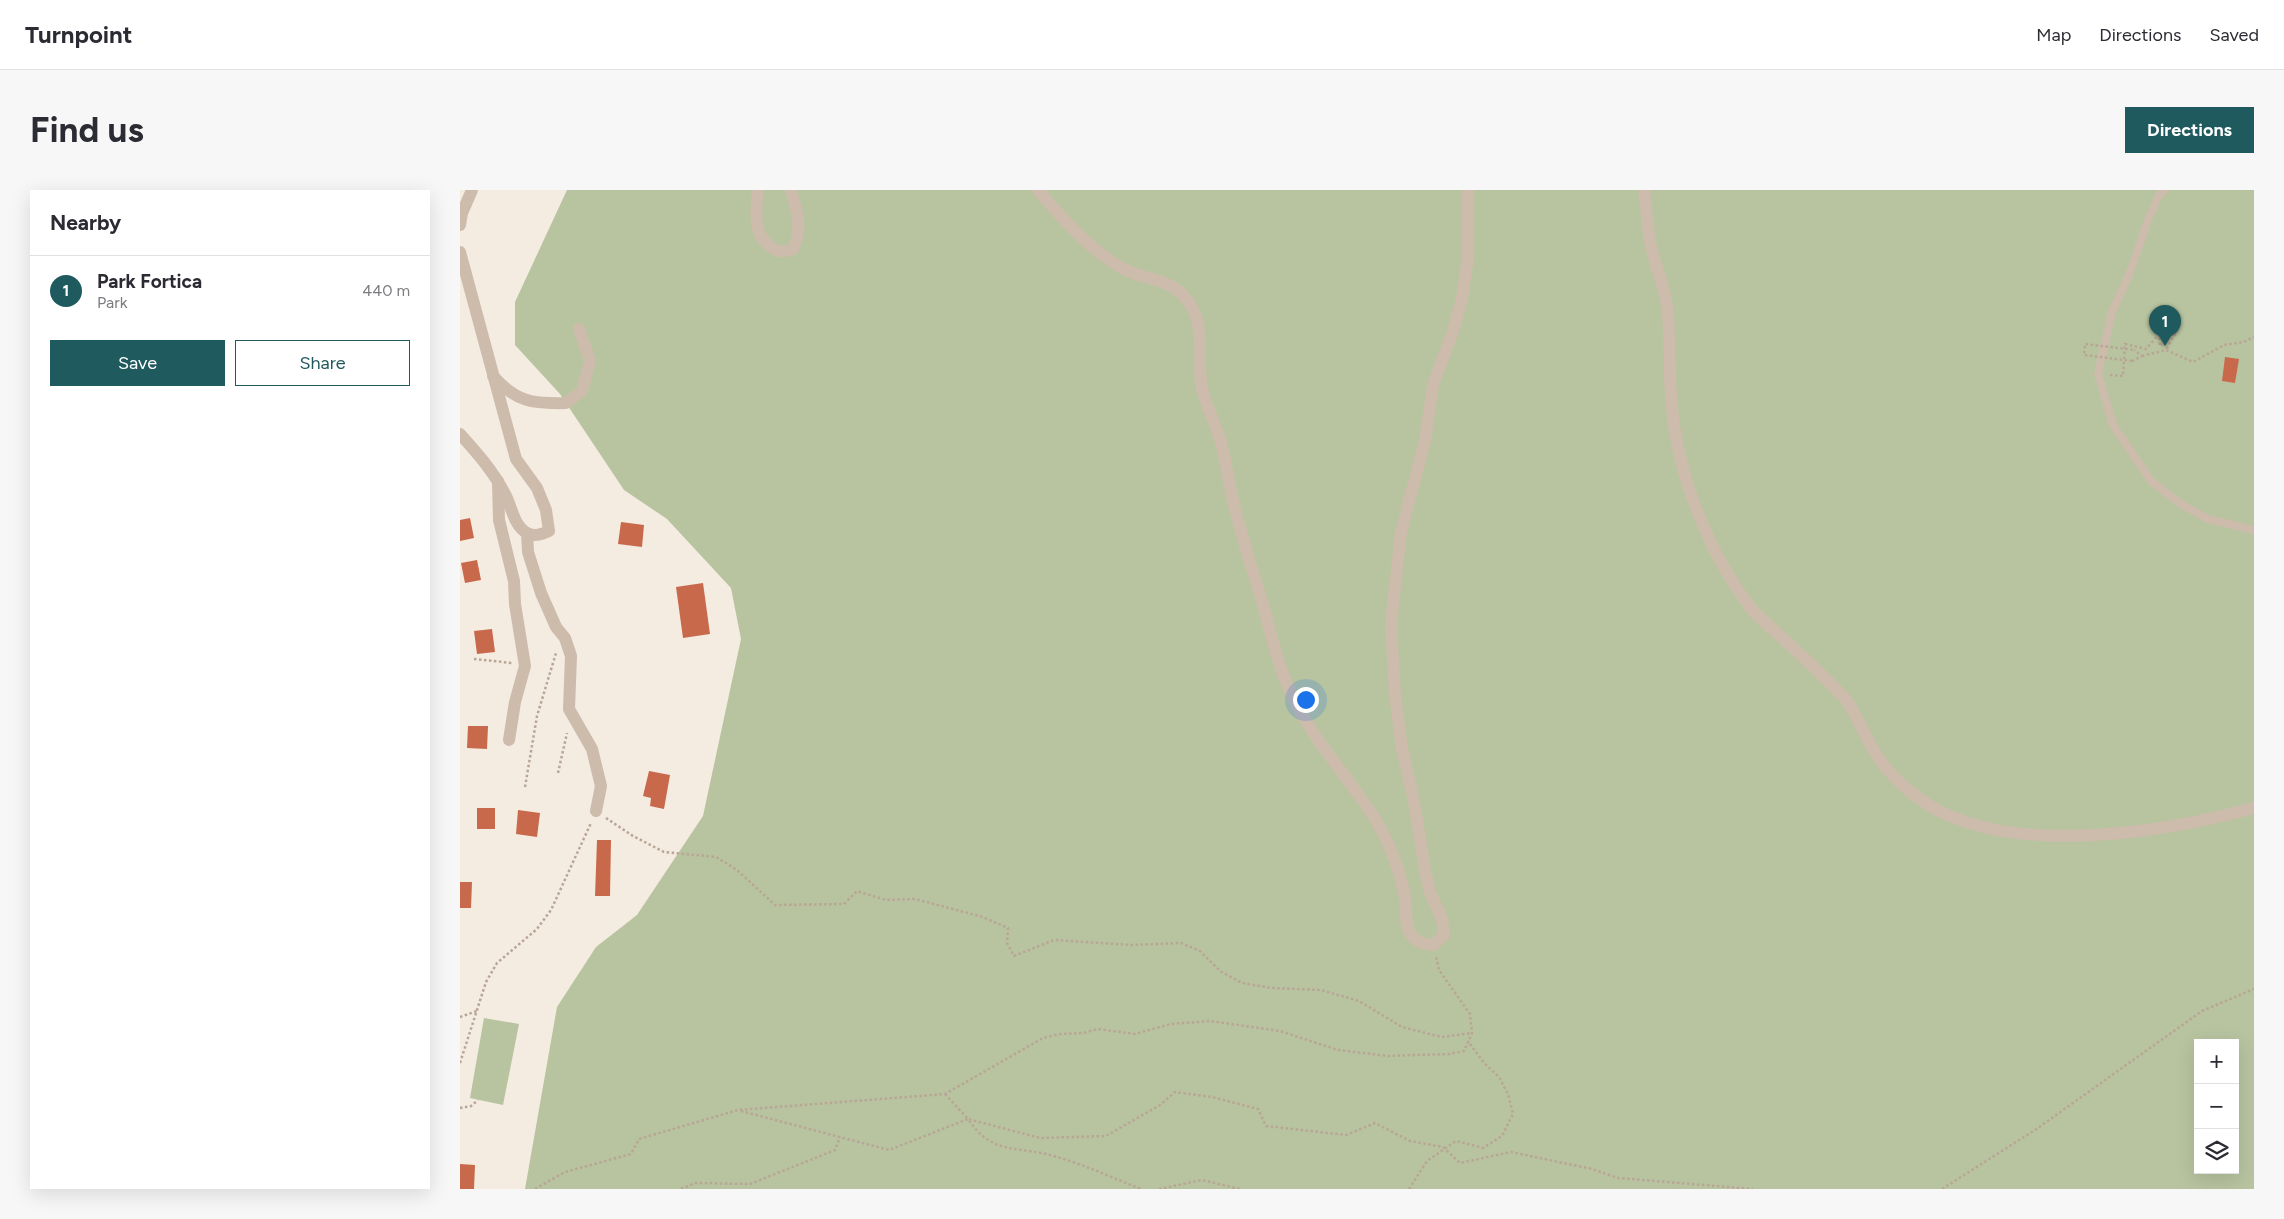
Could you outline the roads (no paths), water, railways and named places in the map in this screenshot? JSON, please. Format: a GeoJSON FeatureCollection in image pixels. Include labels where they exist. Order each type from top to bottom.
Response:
{"type":"FeatureCollection","features":[{"type":"Feature","properties":{"kind":"street"},"geometry":{"type":"LineString","coordinates":[[460,226],[462,213],[472,190]]}},
{"type":"Feature","properties":{"kind":"street"},"geometry":{"type":"LineString","coordinates":[[758,190],[756,209],[760,236],[775,250],[785,252],[793,249],[798,238],[800,222],[790,190]]}},
{"type":"Feature","properties":{"kind":"street"},"geometry":{"type":"LineString","coordinates":[[1038,190],[1075,232],[1119,267],[1136,275],[1163,281],[1176,288],[1188,301],[1196,319],[1199,335],[1202,357],[1200,375],[1203,391],[1221,442],[1233,503],[1287,684],[1321,745],[1377,822],[1385,838],[1399,868],[1406,901],[1406,924],[1411,935],[1420,943],[1433,945],[1444,935],[1444,928],[1430,892],[1414,801],[1402,750],[1393,668],[1391,624],[1401,532],[1425,441],[1433,385],[1453,331],[1462,298],[1468,258],[1468,190]]}},
{"type":"Feature","properties":{"kind":"street"},"geometry":{"type":"LineString","coordinates":[[1644,190],[1652,249],[1667,304],[1669,379],[1673,419],[1683,473],[1702,521],[1742,596],[1754,612],[1846,700],[1877,756],[1898,780],[1917,797],[1946,816],[1972,825],[2057,837],[2145,830],[2204,821],[2254,808]]}},
{"type":"Feature","properties":{"kind":"street"},"geometry":{"type":"LineString","coordinates":[[460,252],[474,298],[516,459],[537,488],[549,522],[549,531],[540,535],[527,533],[519,526],[488,464],[460,434]]}},
{"type":"Feature","properties":{"kind":"street"},"geometry":{"type":"LineString","coordinates":[[493,376],[502,386],[526,402],[566,403],[582,391],[590,361],[579,329]]}},
{"type":"Feature","properties":{"kind":"street"},"geometry":{"type":"LineString","coordinates":[[498,481],[498,520],[514,581],[515,604],[525,666],[514,702],[509,740]]}},
{"type":"Feature","properties":{"kind":"street"},"geometry":{"type":"LineString","coordinates":[[527,533],[528,552],[541,593],[556,627],[565,638],[571,656],[569,709],[592,748],[601,786],[596,811]]}},
{"type":"Feature","properties":{"kind":"lane"},"geometry":{"type":"LineString","coordinates":[[2164,190],[2159,195],[2148,220],[2129,275],[2112,312],[2098,374],[2113,425],[2151,481],[2181,504],[2208,519],[2254,530]]}},
{"type":"Feature","properties":{"kind":"place","name":"Park Fortica"},"geometry":{"type":"Point","coordinates":[2165,346]}}]}
